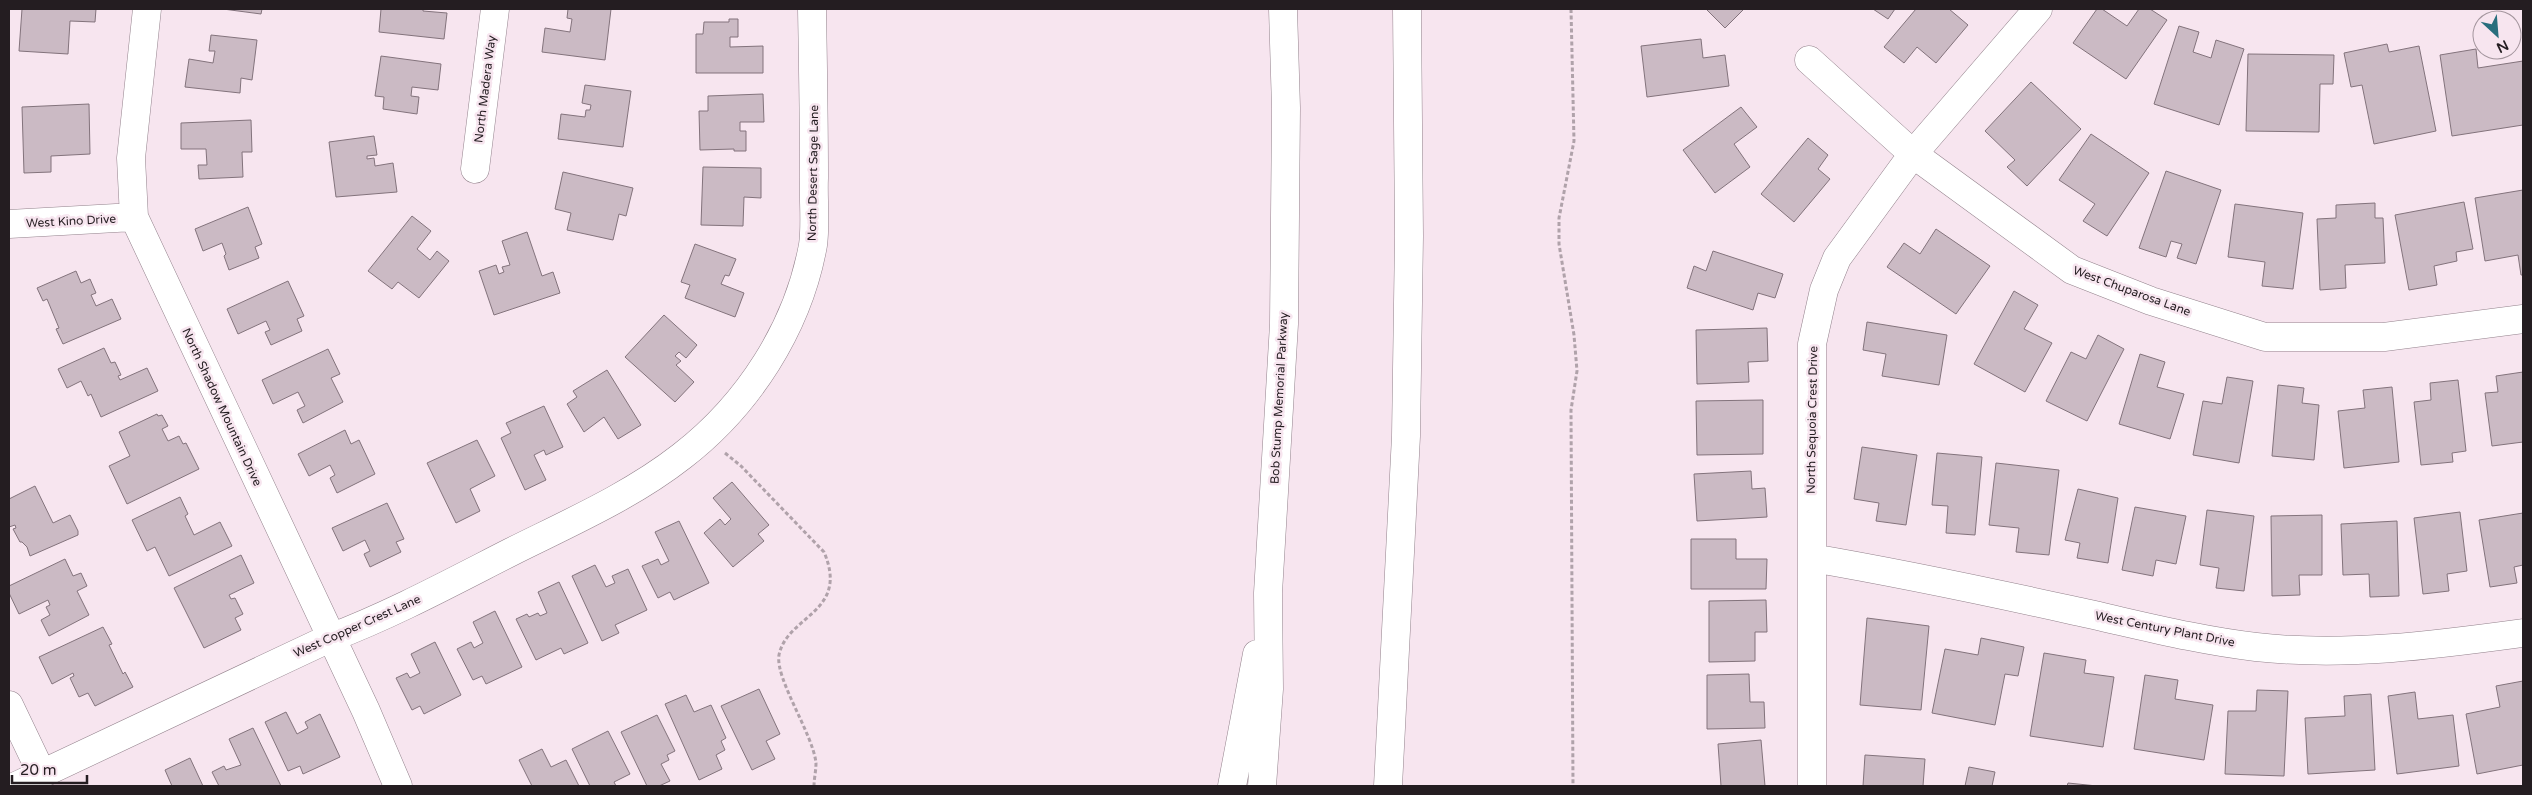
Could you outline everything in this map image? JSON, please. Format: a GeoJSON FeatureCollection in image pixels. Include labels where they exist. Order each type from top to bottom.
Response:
{"type":"FeatureCollection","features":[{"type":"Feature","properties":{"kind":"main road","name":"North Shadow Mountain Drive"},"geometry":{"type":"LineString","coordinates":[[146,9],[131,158],[134,217],[330,638],[366,710],[398,786]]}},
{"type":"Feature","properties":{"kind":"main road","name":"North Madera Way"},"geometry":{"type":"LineString","coordinates":[[475,169],[495,9]]}},
{"type":"Feature","properties":{"kind":"main road","name":"North Desert Sage Lane"},"geometry":{"type":"LineString","coordinates":[[709,433],[752,385],[776,347],[794,311],[813,244],[815,107],[812,9]]}},
{"type":"Feature","properties":{"kind":"main road","name":"Bob Stump Memorial Parkway"},"geometry":{"type":"LineString","coordinates":[[1262,786],[1270,689],[1268,593],[1284,324],[1286,108],[1283,9]]}},
{"type":"Feature","properties":{"kind":"main road"},"geometry":{"type":"LineString","coordinates":[[1388,786],[1406,436],[1409,236],[1407,9]]}},
{"type":"Feature","properties":{"kind":"main road","name":"North Sequoia Crest Drive"},"geometry":{"type":"LineString","coordinates":[[1812,786],[1812,344],[1824,290],[1837,258],[1913,154],[2038,9]]}},
{"type":"Feature","properties":{"kind":"main road","name":"West Chuparosa Lane"},"geometry":{"type":"LineString","coordinates":[[1809,60],[1913,154],[2072,270],[2151,301],[2265,337],[2384,337],[2523,319]]}},
{"type":"Feature","properties":{"kind":"main road","name":"West Kino Drive"},"geometry":{"type":"LineString","coordinates":[[9,224],[134,217]]}},
{"type":"Feature","properties":{"kind":"main road","name":"West Copper Crest Lane"},"geometry":{"type":"LineString","coordinates":[[16,786],[330,638],[379,619],[618,498],[682,457],[709,433]]}},
{"type":"Feature","properties":{"kind":"main road","name":"West Century Plant Drive"},"geometry":{"type":"LineString","coordinates":[[1812,558],[1928,578],[2205,639],[2258,647],[2321,650],[2398,647],[2523,633]]}},
{"type":"Feature","properties":{"kind":"main road"},"geometry":{"type":"LineString","coordinates":[[1232,786],[1268,593]]}},
{"type":"Feature","properties":{"kind":"main road"},"geometry":{"type":"LineString","coordinates":[[9,705],[42,774]]}},
{"type":"Feature","properties":{"kind":"path"},"geometry":{"type":"LineString","coordinates":[[1571,9],[1574,141],[1559,218],[1559,244],[1574,335],[1577,371],[1571,410],[1573,786]]}},
{"type":"Feature","properties":{"kind":"path"},"geometry":{"type":"LineString","coordinates":[[709,433],[824,552],[829,564],[830,581],[825,597],[812,614],[784,643],[779,656],[780,669],[805,729],[816,763],[814,786]]}},
{"type":"Feature","properties":{"kind":"building"},"geometry":{"type":"Polygon","coordinates":[[[22,9],[96,9],[95,22],[70,21],[68,54],[19,51],[22,9]]]}},
{"type":"Feature","properties":{"kind":"building"},"geometry":{"type":"Polygon","coordinates":[[[223,9],[262,9],[261,14],[223,9]]]}},
{"type":"Feature","properties":{"kind":"building"},"geometry":{"type":"Polygon","coordinates":[[[381,9],[423,9],[423,11],[447,13],[444,39],[379,32],[381,9]]]}},
{"type":"Feature","properties":{"kind":"building"},"geometry":{"type":"Polygon","coordinates":[[[568,9],[611,9],[605,60],[542,52],[545,28],[570,32],[572,19],[567,18],[568,9]]]}},
{"type":"Feature","properties":{"kind":"building"},"geometry":{"type":"Polygon","coordinates":[[[1706,9],[1744,9],[1725,28],[1706,9]]]}},
{"type":"Feature","properties":{"kind":"building"},"geometry":{"type":"Polygon","coordinates":[[[1873,9],[1895,9],[1888,19],[1873,9]]]}},
{"type":"Feature","properties":{"kind":"building"},"geometry":{"type":"Polygon","coordinates":[[[1916,9],[1949,9],[1968,25],[1936,63],[1917,47],[1904,63],[1884,47],[1916,9]]]}},
{"type":"Feature","properties":{"kind":"building"},"geometry":{"type":"Polygon","coordinates":[[[2097,9],[2102,9],[2127,26],[2139,9],[2150,9],[2167,20],[2126,79],[2073,43],[2097,9]]]}},
{"type":"Feature","properties":{"kind":"building"},"geometry":{"type":"Polygon","coordinates":[[[729,19],[738,19],[738,37],[730,37],[730,47],[763,46],[763,73],[696,73],[696,34],[703,34],[704,22],[729,22],[729,19]]]}},
{"type":"Feature","properties":{"kind":"building"},"geometry":{"type":"Polygon","coordinates":[[[2179,26],[2199,32],[2193,52],[2211,58],[2216,40],[2244,49],[2219,125],[2154,104],[2179,26]]]}},
{"type":"Feature","properties":{"kind":"building"},"geometry":{"type":"Polygon","coordinates":[[[211,35],[257,40],[252,80],[241,78],[240,93],[185,87],[189,59],[213,63],[215,51],[209,51],[211,35]]]}},
{"type":"Feature","properties":{"kind":"building"},"geometry":{"type":"Polygon","coordinates":[[[1701,39],[1703,58],[1725,55],[1729,86],[1647,97],[1641,46],[1701,39]]]}},
{"type":"Feature","properties":{"kind":"building"},"geometry":{"type":"Polygon","coordinates":[[[2387,44],[2389,52],[2419,46],[2436,131],[2374,144],[2362,85],[2351,87],[2344,53],[2387,44]]]}},
{"type":"Feature","properties":{"kind":"building"},"geometry":{"type":"Polygon","coordinates":[[[2472,50],[2472,60],[2477,60],[2478,68],[2523,61],[2523,125],[2452,136],[2440,55],[2472,50]]]}},
{"type":"Feature","properties":{"kind":"building"},"geometry":{"type":"Polygon","coordinates":[[[2248,54],[2334,55],[2333,84],[2320,84],[2319,132],[2246,131],[2248,54]]]}},
{"type":"Feature","properties":{"kind":"building"},"geometry":{"type":"Polygon","coordinates":[[[381,56],[441,64],[438,90],[412,87],[411,96],[419,97],[417,114],[383,109],[384,97],[375,96],[381,56]]]}},
{"type":"Feature","properties":{"kind":"building"},"geometry":{"type":"Polygon","coordinates":[[[2031,82],[2081,129],[2027,186],[2007,167],[2015,160],[1985,131],[2031,82]]]}},
{"type":"Feature","properties":{"kind":"building"},"geometry":{"type":"Polygon","coordinates":[[[585,85],[631,91],[623,147],[558,139],[561,114],[585,117],[586,110],[590,110],[591,105],[582,103],[585,85]]]}},
{"type":"Feature","properties":{"kind":"building"},"geometry":{"type":"Polygon","coordinates":[[[763,94],[764,122],[740,122],[740,131],[746,131],[746,151],[734,151],[734,149],[700,150],[699,111],[708,111],[708,96],[763,94]]]}},
{"type":"Feature","properties":{"kind":"building"},"geometry":{"type":"Polygon","coordinates":[[[89,104],[90,154],[51,156],[51,172],[24,173],[22,107],[89,104]]]}},
{"type":"Feature","properties":{"kind":"building"},"geometry":{"type":"Polygon","coordinates":[[[1741,107],[1757,127],[1734,144],[1750,167],[1715,193],[1683,150],[1741,107]]]}},
{"type":"Feature","properties":{"kind":"building"},"geometry":{"type":"Polygon","coordinates":[[[251,120],[252,152],[242,152],[243,177],[199,179],[198,165],[207,165],[206,149],[181,149],[181,123],[251,120]]]}},
{"type":"Feature","properties":{"kind":"building"},"geometry":{"type":"Polygon","coordinates":[[[2091,134],[2149,173],[2107,236],[2083,221],[2095,204],[2059,180],[2091,134]]]}},
{"type":"Feature","properties":{"kind":"building"},"geometry":{"type":"Polygon","coordinates":[[[374,136],[377,155],[367,156],[367,159],[374,158],[375,166],[393,163],[397,192],[336,197],[329,142],[374,136]]]}},
{"type":"Feature","properties":{"kind":"building"},"geometry":{"type":"Polygon","coordinates":[[[1808,138],[1828,155],[1818,169],[1830,179],[1794,222],[1761,194],[1808,138]]]}},
{"type":"Feature","properties":{"kind":"building"},"geometry":{"type":"Polygon","coordinates":[[[703,167],[761,168],[761,198],[744,197],[743,226],[701,225],[703,167]]]}},
{"type":"Feature","properties":{"kind":"building"},"geometry":{"type":"Polygon","coordinates":[[[2166,171],[2221,190],[2196,264],[2177,258],[2182,244],[2171,241],[2166,257],[2139,248],[2166,171]]]}},
{"type":"Feature","properties":{"kind":"building"},"geometry":{"type":"Polygon","coordinates":[[[563,172],[633,188],[626,216],[619,214],[613,240],[567,230],[571,213],[555,209],[563,172]]]}},
{"type":"Feature","properties":{"kind":"building"},"geometry":{"type":"Polygon","coordinates":[[[2523,190],[2523,275],[2521,275],[2518,255],[2485,261],[2475,198],[2523,190]]]}},
{"type":"Feature","properties":{"kind":"building"},"geometry":{"type":"Polygon","coordinates":[[[2464,202],[2473,249],[2456,252],[2457,261],[2434,266],[2437,285],[2409,290],[2395,215],[2464,202]]]}},
{"type":"Feature","properties":{"kind":"building"},"geometry":{"type":"Polygon","coordinates":[[[2375,203],[2375,218],[2383,218],[2385,263],[2345,265],[2346,288],[2320,290],[2317,219],[2336,218],[2336,205],[2375,203]]]}},
{"type":"Feature","properties":{"kind":"building"},"geometry":{"type":"Polygon","coordinates":[[[2235,204],[2303,213],[2293,289],[2262,286],[2265,262],[2228,257],[2235,204]]]}},
{"type":"Feature","properties":{"kind":"building"},"geometry":{"type":"Polygon","coordinates":[[[248,207],[262,244],[255,247],[259,258],[229,270],[222,243],[203,251],[195,229],[248,207]]]}},
{"type":"Feature","properties":{"kind":"building"},"geometry":{"type":"Polygon","coordinates":[[[412,216],[431,231],[417,249],[430,260],[437,251],[449,261],[419,298],[398,282],[392,289],[368,271],[412,216]]]}},
{"type":"Feature","properties":{"kind":"building"},"geometry":{"type":"Polygon","coordinates":[[[1936,229],[1990,266],[1956,314],[1887,267],[1904,243],[1920,254],[1936,229]]]}},
{"type":"Feature","properties":{"kind":"building"},"geometry":{"type":"Polygon","coordinates":[[[527,232],[542,276],[553,272],[560,293],[494,315],[479,271],[496,265],[499,274],[504,272],[502,267],[510,265],[502,241],[527,232]]]}},
{"type":"Feature","properties":{"kind":"building"},"geometry":{"type":"Polygon","coordinates":[[[695,244],[736,259],[729,276],[725,275],[721,284],[744,293],[735,317],[685,298],[690,285],[681,282],[695,244]]]}},
{"type":"Feature","properties":{"kind":"building"},"geometry":{"type":"Polygon","coordinates":[[[1713,251],[1783,274],[1775,298],[1758,293],[1753,310],[1687,288],[1694,266],[1706,271],[1713,251]]]}},
{"type":"Feature","properties":{"kind":"building"},"geometry":{"type":"Polygon","coordinates":[[[76,271],[81,283],[90,279],[96,293],[91,295],[96,306],[112,299],[121,319],[63,344],[56,329],[59,328],[47,299],[43,301],[37,288],[76,271]]]}},
{"type":"Feature","properties":{"kind":"building"},"geometry":{"type":"Polygon","coordinates":[[[288,281],[304,316],[297,319],[302,331],[271,345],[265,332],[270,330],[266,321],[238,334],[227,309],[288,281]]]}},
{"type":"Feature","properties":{"kind":"building"},"geometry":{"type":"Polygon","coordinates":[[[2014,291],[2038,305],[2024,329],[2052,343],[2025,392],[1974,364],[2014,291]]]}},
{"type":"Feature","properties":{"kind":"building"},"geometry":{"type":"Polygon","coordinates":[[[664,315],[697,345],[686,358],[679,352],[675,356],[681,361],[676,365],[694,382],[675,402],[625,357],[664,315]]]}},
{"type":"Feature","properties":{"kind":"building"},"geometry":{"type":"Polygon","coordinates":[[[1867,322],[1947,335],[1939,385],[1882,376],[1886,354],[1863,350],[1867,322]]]}},
{"type":"Feature","properties":{"kind":"building"},"geometry":{"type":"Polygon","coordinates":[[[1767,328],[1768,361],[1748,362],[1749,382],[1697,384],[1696,330],[1767,328]]]}},
{"type":"Feature","properties":{"kind":"building"},"geometry":{"type":"Polygon","coordinates":[[[2098,335],[2124,349],[2087,421],[2046,401],[2071,352],[2086,359],[2098,335]]]}},
{"type":"Feature","properties":{"kind":"building"},"geometry":{"type":"Polygon","coordinates":[[[104,348],[111,363],[115,362],[121,375],[118,376],[120,380],[147,368],[158,391],[101,417],[91,394],[88,396],[81,381],[67,388],[58,369],[104,348]]]}},
{"type":"Feature","properties":{"kind":"building"},"geometry":{"type":"Polygon","coordinates":[[[328,349],[340,374],[331,378],[343,402],[303,423],[297,410],[305,406],[298,392],[273,404],[262,380],[328,349]]]}},
{"type":"Feature","properties":{"kind":"building"},"geometry":{"type":"Polygon","coordinates":[[[2140,354],[2165,362],[2157,387],[2184,394],[2170,439],[2119,424],[2140,354]]]}},
{"type":"Feature","properties":{"kind":"building"},"geometry":{"type":"Polygon","coordinates":[[[607,370],[641,425],[618,439],[604,417],[584,432],[567,404],[577,397],[573,391],[607,370]]]}},
{"type":"Feature","properties":{"kind":"building"},"geometry":{"type":"Polygon","coordinates":[[[2523,372],[2523,442],[2492,446],[2485,393],[2498,392],[2496,376],[2523,372]]]}},
{"type":"Feature","properties":{"kind":"building"},"geometry":{"type":"Polygon","coordinates":[[[2227,377],[2253,381],[2239,463],[2193,455],[2203,401],[2222,404],[2227,377]]]}},
{"type":"Feature","properties":{"kind":"building"},"geometry":{"type":"Polygon","coordinates":[[[2458,380],[2466,451],[2452,453],[2453,462],[2421,465],[2414,402],[2431,400],[2430,383],[2458,380]]]}},
{"type":"Feature","properties":{"kind":"building"},"geometry":{"type":"Polygon","coordinates":[[[2278,385],[2304,388],[2302,403],[2319,405],[2314,460],[2272,456],[2278,385]]]}},
{"type":"Feature","properties":{"kind":"building"},"geometry":{"type":"Polygon","coordinates":[[[2392,387],[2399,462],[2344,468],[2338,411],[2365,408],[2363,390],[2392,387]]]}},
{"type":"Feature","properties":{"kind":"building"},"geometry":{"type":"Polygon","coordinates":[[[1763,400],[1763,454],[1697,455],[1696,401],[1763,400]]]}},
{"type":"Feature","properties":{"kind":"building"},"geometry":{"type":"Polygon","coordinates":[[[544,406],[563,447],[546,455],[544,450],[534,455],[546,480],[525,490],[501,438],[511,433],[506,423],[544,406]]]}},
{"type":"Feature","properties":{"kind":"building"},"geometry":{"type":"Polygon","coordinates":[[[157,414],[158,416],[162,415],[168,426],[162,429],[168,441],[179,436],[183,444],[186,443],[199,469],[127,504],[109,466],[130,456],[119,432],[157,414]]]}},
{"type":"Feature","properties":{"kind":"building"},"geometry":{"type":"Polygon","coordinates":[[[345,430],[351,444],[359,440],[375,474],[337,493],[330,478],[335,475],[330,465],[309,476],[298,454],[345,430]]]}},
{"type":"Feature","properties":{"kind":"building"},"geometry":{"type":"Polygon","coordinates":[[[477,440],[495,476],[470,489],[480,511],[456,523],[427,463],[477,440]]]}},
{"type":"Feature","properties":{"kind":"building"},"geometry":{"type":"Polygon","coordinates":[[[1862,447],[1917,455],[1906,525],[1876,521],[1879,503],[1854,499],[1862,447]]]}},
{"type":"Feature","properties":{"kind":"building"},"geometry":{"type":"Polygon","coordinates":[[[1937,453],[1982,457],[1975,535],[1946,533],[1948,506],[1932,505],[1937,453]]]}},
{"type":"Feature","properties":{"kind":"building"},"geometry":{"type":"Polygon","coordinates":[[[1996,463],[2059,470],[2049,555],[2016,552],[2019,528],[1989,525],[1996,463]]]}},
{"type":"Feature","properties":{"kind":"building"},"geometry":{"type":"Polygon","coordinates":[[[1751,471],[1752,489],[1765,488],[1767,517],[1697,521],[1694,474],[1751,471]]]}},
{"type":"Feature","properties":{"kind":"building"},"geometry":{"type":"Polygon","coordinates":[[[732,482],[769,525],[758,534],[764,541],[733,567],[704,533],[720,519],[725,525],[731,519],[713,498],[732,482]]]}},
{"type":"Feature","properties":{"kind":"building"},"geometry":{"type":"Polygon","coordinates":[[[35,486],[53,523],[70,515],[78,535],[30,556],[27,547],[20,542],[13,529],[16,528],[15,525],[9,527],[9,499],[35,486]]]}},
{"type":"Feature","properties":{"kind":"building"},"geometry":{"type":"Polygon","coordinates":[[[2078,489],[2118,498],[2108,563],[2077,558],[2080,543],[2065,540],[2078,489]]]}},
{"type":"Feature","properties":{"kind":"building"},"geometry":{"type":"Polygon","coordinates":[[[180,497],[188,514],[185,516],[194,535],[220,522],[232,546],[169,576],[155,547],[147,551],[132,520],[180,497]]]}},
{"type":"Feature","properties":{"kind":"building"},"geometry":{"type":"Polygon","coordinates":[[[387,503],[404,539],[396,542],[401,552],[370,567],[364,554],[370,551],[365,540],[343,551],[332,528],[387,503]]]}},
{"type":"Feature","properties":{"kind":"building"},"geometry":{"type":"Polygon","coordinates":[[[2135,507],[2186,516],[2176,564],[2156,560],[2153,576],[2122,570],[2135,507]]]}},
{"type":"Feature","properties":{"kind":"building"},"geometry":{"type":"Polygon","coordinates":[[[2207,510],[2254,516],[2244,591],[2216,588],[2219,568],[2200,565],[2207,510]]]}},
{"type":"Feature","properties":{"kind":"building"},"geometry":{"type":"Polygon","coordinates":[[[2460,512],[2467,571],[2447,574],[2449,591],[2423,594],[2414,518],[2460,512]]]}},
{"type":"Feature","properties":{"kind":"building"},"geometry":{"type":"Polygon","coordinates":[[[2523,513],[2523,565],[2514,567],[2517,583],[2490,587],[2479,520],[2523,513]]]}},
{"type":"Feature","properties":{"kind":"building"},"geometry":{"type":"Polygon","coordinates":[[[2322,515],[2322,575],[2299,575],[2300,595],[2272,596],[2271,516],[2322,515]]]}},
{"type":"Feature","properties":{"kind":"building"},"geometry":{"type":"Polygon","coordinates":[[[679,521],[709,583],[674,600],[670,592],[658,598],[642,566],[658,559],[661,565],[669,561],[655,532],[679,521]]]}},
{"type":"Feature","properties":{"kind":"building"},"geometry":{"type":"Polygon","coordinates":[[[2397,521],[2399,596],[2370,597],[2369,574],[2343,575],[2341,524],[2397,521]]]}},
{"type":"Feature","properties":{"kind":"building"},"geometry":{"type":"Polygon","coordinates":[[[1691,539],[1736,539],[1736,559],[1767,559],[1766,589],[1691,589],[1691,539]]]}},
{"type":"Feature","properties":{"kind":"building"},"geometry":{"type":"Polygon","coordinates":[[[241,555],[254,583],[229,595],[231,599],[235,598],[243,614],[235,618],[241,630],[204,648],[174,588],[241,555]]]}},
{"type":"Feature","properties":{"kind":"building"},"geometry":{"type":"Polygon","coordinates":[[[65,559],[73,576],[81,573],[87,586],[77,591],[89,615],[49,636],[41,620],[50,615],[46,607],[50,605],[48,600],[19,614],[9,593],[9,586],[65,559]]]}},
{"type":"Feature","properties":{"kind":"building"},"geometry":{"type":"Polygon","coordinates":[[[595,565],[606,587],[615,583],[612,576],[628,569],[647,610],[615,625],[619,633],[602,641],[572,576],[595,565]]]}},
{"type":"Feature","properties":{"kind":"building"},"geometry":{"type":"Polygon","coordinates":[[[559,582],[588,643],[564,654],[561,648],[536,660],[516,619],[527,614],[529,617],[538,613],[540,616],[547,613],[538,592],[559,582]]]}},
{"type":"Feature","properties":{"kind":"building"},"geometry":{"type":"Polygon","coordinates":[[[1766,600],[1767,632],[1755,632],[1755,661],[1709,662],[1709,601],[1766,600]]]}},
{"type":"Feature","properties":{"kind":"building"},"geometry":{"type":"Polygon","coordinates":[[[495,611],[522,667],[486,684],[482,676],[473,680],[457,649],[471,642],[474,648],[483,643],[473,622],[495,611]]]}},
{"type":"Feature","properties":{"kind":"building"},"geometry":{"type":"Polygon","coordinates":[[[1867,618],[1929,626],[1921,710],[1860,705],[1867,618]]]}},
{"type":"Feature","properties":{"kind":"building"},"geometry":{"type":"Polygon","coordinates":[[[103,627],[112,644],[109,645],[123,674],[125,672],[133,687],[95,706],[88,693],[79,697],[70,678],[74,676],[73,673],[52,684],[39,657],[103,627]]]}},
{"type":"Feature","properties":{"kind":"building"},"geometry":{"type":"Polygon","coordinates":[[[1981,638],[2024,647],[2018,676],[2005,674],[1995,725],[1932,713],[1945,649],[1978,655],[1981,638]]]}},
{"type":"Feature","properties":{"kind":"building"},"geometry":{"type":"Polygon","coordinates":[[[435,642],[461,695],[424,714],[420,706],[412,710],[396,678],[407,673],[410,678],[420,673],[411,654],[435,642]]]}},
{"type":"Feature","properties":{"kind":"building"},"geometry":{"type":"Polygon","coordinates":[[[2044,653],[2086,660],[2084,673],[2114,677],[2103,747],[2030,736],[2044,653]]]}},
{"type":"Feature","properties":{"kind":"building"},"geometry":{"type":"Polygon","coordinates":[[[1749,674],[1750,702],[1764,702],[1765,728],[1707,729],[1707,675],[1749,674]]]}},
{"type":"Feature","properties":{"kind":"building"},"geometry":{"type":"Polygon","coordinates":[[[2145,675],[2178,680],[2175,699],[2213,705],[2204,760],[2134,749],[2145,675]]]}},
{"type":"Feature","properties":{"kind":"building"},"geometry":{"type":"Polygon","coordinates":[[[2523,681],[2523,765],[2477,774],[2466,714],[2500,707],[2496,686],[2523,681]]]}},
{"type":"Feature","properties":{"kind":"building"},"geometry":{"type":"Polygon","coordinates":[[[759,689],[780,734],[766,741],[775,759],[752,770],[721,706],[759,689]]]}},
{"type":"Feature","properties":{"kind":"building"},"geometry":{"type":"Polygon","coordinates":[[[2257,690],[2288,691],[2284,776],[2225,774],[2228,711],[2256,711],[2257,690]]]}},
{"type":"Feature","properties":{"kind":"building"},"geometry":{"type":"Polygon","coordinates":[[[2415,692],[2418,719],[2453,715],[2459,766],[2397,774],[2388,696],[2415,692]]]}},
{"type":"Feature","properties":{"kind":"building"},"geometry":{"type":"Polygon","coordinates":[[[2371,694],[2375,770],[2308,774],[2305,718],[2345,716],[2344,696],[2371,694]]]}},
{"type":"Feature","properties":{"kind":"building"},"geometry":{"type":"Polygon","coordinates":[[[686,695],[694,712],[711,705],[726,738],[721,741],[725,750],[716,755],[722,769],[699,780],[665,704],[686,695]]]}},
{"type":"Feature","properties":{"kind":"building"},"geometry":{"type":"Polygon","coordinates":[[[286,712],[297,734],[308,728],[305,722],[320,714],[340,757],[303,774],[300,766],[288,771],[265,722],[286,712]]]}},
{"type":"Feature","properties":{"kind":"building"},"geometry":{"type":"Polygon","coordinates":[[[657,715],[675,751],[667,755],[669,760],[661,764],[670,781],[659,786],[647,786],[621,732],[657,715]]]}},
{"type":"Feature","properties":{"kind":"building"},"geometry":{"type":"Polygon","coordinates":[[[253,728],[281,786],[219,786],[212,772],[224,766],[226,770],[241,765],[229,739],[253,728]]]}},
{"type":"Feature","properties":{"kind":"building"},"geometry":{"type":"Polygon","coordinates":[[[608,731],[630,774],[614,782],[616,786],[590,786],[572,749],[608,731]]]}},
{"type":"Feature","properties":{"kind":"building"},"geometry":{"type":"Polygon","coordinates":[[[1761,740],[1765,786],[1721,786],[1718,744],[1761,740]]]}},
{"type":"Feature","properties":{"kind":"building"},"geometry":{"type":"Polygon","coordinates":[[[542,749],[551,767],[566,760],[579,786],[532,786],[519,760],[542,749]]]}},
{"type":"Feature","properties":{"kind":"building"},"geometry":{"type":"Polygon","coordinates":[[[1865,755],[1925,759],[1923,786],[1863,786],[1865,755]]]}},
{"type":"Feature","properties":{"kind":"building"},"geometry":{"type":"Polygon","coordinates":[[[190,758],[203,786],[172,786],[165,770],[190,758]]]}},
{"type":"Feature","properties":{"kind":"building"},"geometry":{"type":"Polygon","coordinates":[[[1969,767],[1995,772],[1992,786],[1965,786],[1969,767]]]}},
{"type":"Feature","properties":{"kind":"building"},"geometry":{"type":"Polygon","coordinates":[[[2068,783],[2097,786],[2067,786],[2068,783]]]}}]}
